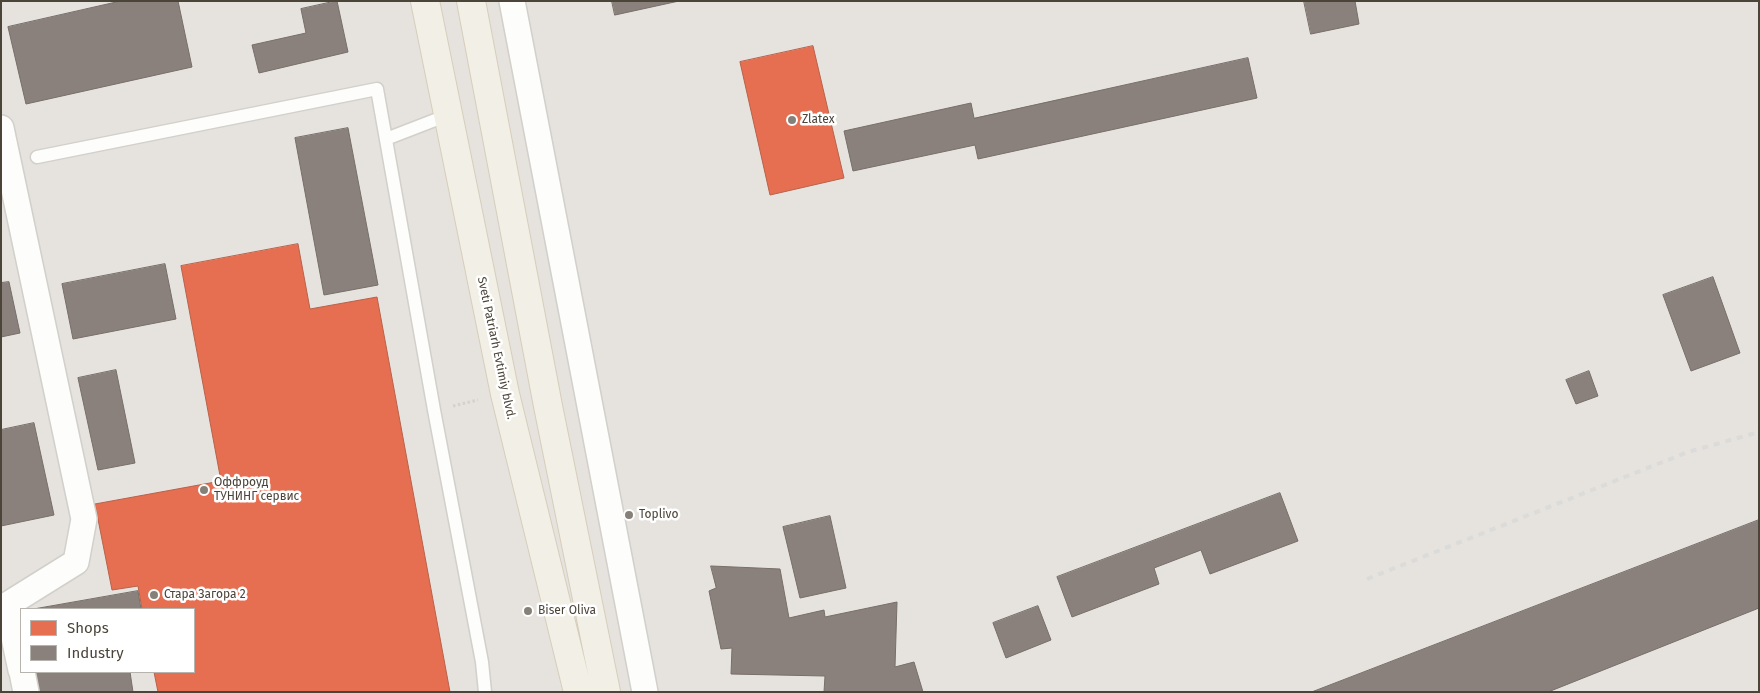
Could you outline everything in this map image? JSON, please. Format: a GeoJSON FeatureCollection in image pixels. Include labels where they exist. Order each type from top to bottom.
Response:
{"type":"FeatureCollection","features":[{"type":"Feature","properties":{"kind":"main road","name":"Sveti Patriarh Evtimiy blvd."},"geometry":{"type":"LineString","coordinates":[[425,1],[505,394],[578,692]]}},
{"type":"Feature","properties":{"kind":"main road"},"geometry":{"type":"LineString","coordinates":[[471,1],[548,406],[606,692]]}},
{"type":"Feature","properties":{"kind":"street"},"geometry":{"type":"LineString","coordinates":[[512,1],[644,692]]}},
{"type":"Feature","properties":{"kind":"street"},"geometry":{"type":"LineString","coordinates":[[1,128],[84,519],[76,562],[7,605],[20,662]]}},
{"type":"Feature","properties":{"kind":"street"},"geometry":{"type":"LineString","coordinates":[[22,673],[26,692]]}},
{"type":"Feature","properties":{"kind":"lane"},"geometry":{"type":"LineString","coordinates":[[37,157],[377,89],[434,410],[482,662],[485,692]]}},
{"type":"Feature","properties":{"kind":"lane"},"geometry":{"type":"LineString","coordinates":[[386,139],[448,115]]}},
{"type":"Feature","properties":{"kind":"shaded area"},"geometry":{"type":"Polygon","coordinates":[[[1,1],[1759,1],[1759,692],[1,692],[1,1]]]}},
{"type":"Feature","properties":{"kind":"building: Shops","name":"Zlatex"},"geometry":{"type":"Polygon","coordinates":[[[813,46],[844,178],[770,195],[740,62],[813,46]]]}},
{"type":"Feature","properties":{"kind":"building: Shops"},"geometry":{"type":"Polygon","coordinates":[[[298,244],[310,309],[377,297],[450,692],[158,692],[154,673],[195,673],[195,608],[142,608],[138,586],[112,590],[95,504],[221,481],[181,266],[298,244]]]}},
{"type":"Feature","properties":{"kind":"building: Industry"},"geometry":{"type":"Polygon","coordinates":[[[121,1],[178,1],[192,67],[26,104],[8,27],[121,1]]]}},
{"type":"Feature","properties":{"kind":"building: Industry"},"geometry":{"type":"Polygon","coordinates":[[[337,1],[348,52],[259,73],[252,45],[306,33],[301,9],[337,1]]]}},
{"type":"Feature","properties":{"kind":"building: Industry"},"geometry":{"type":"Polygon","coordinates":[[[612,1],[679,1],[615,15],[612,1]]]}},
{"type":"Feature","properties":{"kind":"building: Industry"},"geometry":{"type":"Polygon","coordinates":[[[1304,1],[1355,1],[1359,24],[1311,34],[1304,1]]]}},
{"type":"Feature","properties":{"kind":"building: Industry"},"geometry":{"type":"Polygon","coordinates":[[[1248,58],[1257,98],[978,159],[975,145],[853,171],[844,131],[971,103],[974,118],[1248,58]]]}},
{"type":"Feature","properties":{"kind":"building: Industry"},"geometry":{"type":"Polygon","coordinates":[[[348,128],[378,285],[324,295],[295,138],[348,128]]]}},
{"type":"Feature","properties":{"kind":"building: Industry"},"geometry":{"type":"Polygon","coordinates":[[[165,264],[176,319],[73,339],[62,284],[165,264]]]}},
{"type":"Feature","properties":{"kind":"building: Industry"},"geometry":{"type":"Polygon","coordinates":[[[1713,277],[1740,353],[1691,371],[1663,295],[1713,277]]]}},
{"type":"Feature","properties":{"kind":"building: Industry"},"geometry":{"type":"Polygon","coordinates":[[[9,282],[20,333],[1,337],[1,283],[9,282]]]}},
{"type":"Feature","properties":{"kind":"building: Industry"},"geometry":{"type":"Polygon","coordinates":[[[116,370],[135,463],[98,470],[78,378],[116,370]]]}},
{"type":"Feature","properties":{"kind":"building: Industry"},"geometry":{"type":"Polygon","coordinates":[[[1589,371],[1598,396],[1576,404],[1566,380],[1589,371]]]}},
{"type":"Feature","properties":{"kind":"building: Industry"},"geometry":{"type":"Polygon","coordinates":[[[34,423],[54,515],[1,526],[1,430],[34,423]]]}},
{"type":"Feature","properties":{"kind":"building: Industry"},"geometry":{"type":"Polygon","coordinates":[[[1280,493],[1298,541],[1210,574],[1201,550],[1154,568],[1159,584],[1072,617],[1057,577],[1280,493]]]}},
{"type":"Feature","properties":{"kind":"building: Industry"},"geometry":{"type":"Polygon","coordinates":[[[830,516],[846,588],[800,598],[783,527],[830,516]]]}},
{"type":"Feature","properties":{"kind":"building: Industry"},"geometry":{"type":"Polygon","coordinates":[[[1759,520],[1759,608],[1548,692],[1312,692],[1759,520]]]}},
{"type":"Feature","properties":{"kind":"building: Industry"},"geometry":{"type":"Polygon","coordinates":[[[711,566],[780,569],[789,618],[824,610],[825,617],[897,602],[895,667],[914,662],[923,692],[824,692],[825,676],[731,674],[732,648],[721,649],[709,591],[716,588],[711,566]]]}},
{"type":"Feature","properties":{"kind":"building: Industry"},"geometry":{"type":"Polygon","coordinates":[[[138,591],[141,608],[40,608],[138,591]]]}},
{"type":"Feature","properties":{"kind":"building: Industry"},"geometry":{"type":"Polygon","coordinates":[[[1038,606],[1051,640],[1006,658],[993,623],[1038,606]]]}},
{"type":"Feature","properties":{"kind":"building: Industry"},"geometry":{"type":"Polygon","coordinates":[[[34,673],[130,673],[133,692],[38,692],[34,673]]]}},
{"type":"Feature","properties":{"kind":"railway"},"geometry":{"type":"LineString","coordinates":[[1367,579],[1688,452],[1759,432]]}},
{"type":"Feature","properties":{"kind":"place","name":"Zlatex"},"geometry":{"type":"Point","coordinates":[792,120]}},
{"type":"Feature","properties":{"kind":"place","name":"Оффроуд ТУНИНГ сервис"},"geometry":{"type":"Point","coordinates":[204,490]}},
{"type":"Feature","properties":{"kind":"place","name":"Toplivo"},"geometry":{"type":"Point","coordinates":[629,515]}},
{"type":"Feature","properties":{"kind":"place","name":"Стара Загора 2"},"geometry":{"type":"Point","coordinates":[154,595]}},
{"type":"Feature","properties":{"kind":"place","name":"Biser Oliva"},"geometry":{"type":"Point","coordinates":[528,611]}}]}
